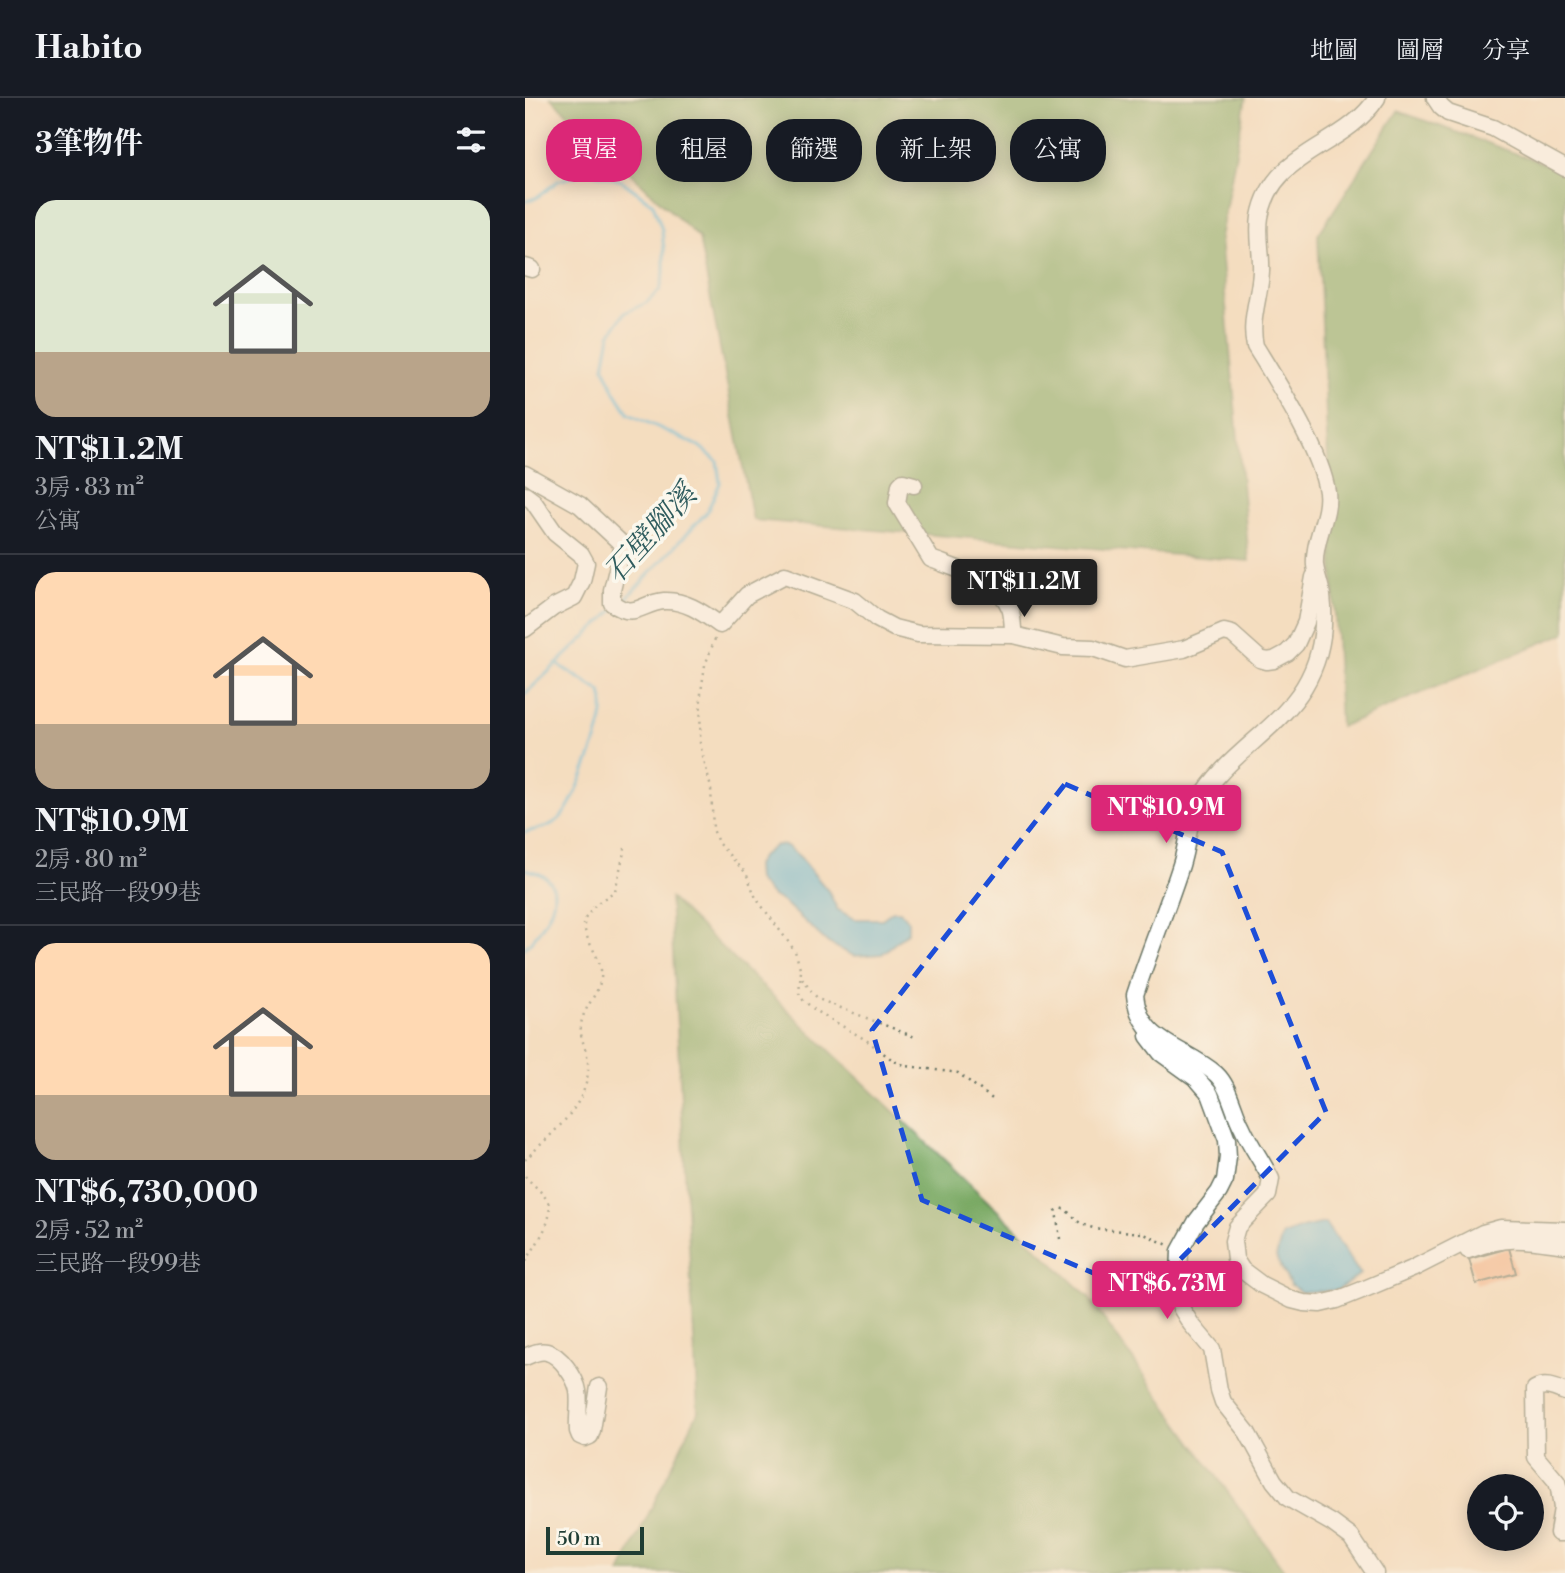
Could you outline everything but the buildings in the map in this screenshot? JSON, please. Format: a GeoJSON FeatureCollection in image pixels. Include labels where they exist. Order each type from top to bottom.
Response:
{"type":"FeatureCollection","features":[{"type":"Feature","properties":{"kind":"street"},"geometry":{"type":"LineString","coordinates":[[525,474],[580,505],[623,545],[612,590],[612,603],[621,610],[631,612],[663,601],[683,603],[700,610],[720,625],[747,595],[785,575],[855,601],[877,619],[894,628],[918,634],[1014,635],[1063,647],[1093,648],[1125,659],[1184,649],[1224,632],[1241,640],[1260,659],[1274,660],[1296,644],[1306,622],[1316,548],[1327,494],[1306,434],[1255,346],[1252,332],[1261,273],[1259,219],[1275,181],[1291,163],[1350,127],[1377,98]]}},
{"type":"Feature","properties":{"kind":"street"},"geometry":{"type":"LineString","coordinates":[[1435,98],[1448,113],[1493,128],[1565,168]]}},
{"type":"Feature","properties":{"kind":"street"},"geometry":{"type":"LineString","coordinates":[[914,485],[903,482],[900,485],[897,503],[925,552],[931,559],[985,582],[1002,597],[1010,607],[1014,635]]}},
{"type":"Feature","properties":{"kind":"street"},"geometry":{"type":"LineString","coordinates":[[525,495],[533,501],[555,533],[581,554],[586,563],[582,581],[574,597],[554,607],[525,629]]}},
{"type":"Feature","properties":{"kind":"street"},"geometry":{"type":"LineString","coordinates":[[1315,565],[1322,596],[1324,630],[1318,660],[1287,710],[1213,779],[1189,822],[1182,862],[1135,995],[1136,1010],[1149,1038],[1161,1053],[1197,1079],[1210,1094],[1227,1140],[1229,1157],[1225,1180],[1180,1251],[1178,1298],[1181,1308],[1212,1349],[1223,1402],[1247,1432],[1274,1481],[1288,1499],[1332,1522],[1351,1537],[1375,1573]]}},
{"type":"Feature","properties":{"kind":"street"},"geometry":{"type":"LineString","coordinates":[[1143,1024],[1155,1035],[1217,1076],[1225,1086],[1243,1130],[1271,1180],[1268,1195],[1237,1227],[1233,1241],[1235,1259],[1242,1270],[1292,1300],[1304,1304],[1337,1300],[1397,1276],[1483,1233],[1501,1228],[1565,1230]]}},
{"type":"Feature","properties":{"kind":"street"},"geometry":{"type":"LineString","coordinates":[[1397,1276],[1419,1273],[1465,1251],[1502,1239],[1515,1238],[1565,1245]]}},
{"type":"Feature","properties":{"kind":"street"},"geometry":{"type":"LineString","coordinates":[[525,1357],[539,1351],[548,1352],[562,1364],[577,1386],[578,1431],[580,1436],[585,1438],[590,1436],[592,1430],[599,1387]]}},
{"type":"Feature","properties":{"kind":"street"},"geometry":{"type":"LineString","coordinates":[[1565,1392],[1549,1386],[1540,1386],[1535,1389],[1534,1399],[1536,1457],[1557,1482],[1562,1508],[1558,1533],[1565,1533]]}},
{"type":"Feature","properties":{"kind":"path"},"geometry":{"type":"LineString","coordinates":[[720,625],[705,665],[701,692],[701,744],[711,788],[713,829],[718,843],[746,873],[756,898],[795,951],[802,979],[818,999],[915,1037]]}},
{"type":"Feature","properties":{"kind":"path"},"geometry":{"type":"LineString","coordinates":[[525,1160],[559,1129],[587,1079],[588,1061],[580,1026],[601,980],[601,971],[587,937],[585,919],[596,904],[615,891],[625,848]]}},
{"type":"Feature","properties":{"kind":"path"},"geometry":{"type":"LineString","coordinates":[[802,979],[799,993],[803,1000],[894,1060],[907,1066],[958,1073],[995,1101]]}},
{"type":"Feature","properties":{"kind":"path"},"geometry":{"type":"LineString","coordinates":[[525,1176],[545,1197],[550,1214],[547,1226],[525,1264]]}},
{"type":"Feature","properties":{"kind":"path"},"geometry":{"type":"LineString","coordinates":[[1060,1239],[1055,1217],[1060,1208],[1081,1224],[1093,1228],[1142,1233],[1180,1251]]}},
{"type":"Feature","properties":{"kind":"highlighted area"},"geometry":{"type":"Polygon","coordinates":[[[1065,784],[1222,852],[1326,1112],[1145,1295],[922,1200],[872,1030],[1065,784]]]}},
{"type":"Feature","properties":{"kind":"green space"},"geometry":{"type":"Polygon","coordinates":[[[551,98],[1246,98],[1220,238],[1249,561],[753,520],[699,238],[640,182],[642,182],[642,119],[573,119],[551,98]]]}},
{"type":"Feature","properties":{"kind":"green space"},"geometry":{"type":"Polygon","coordinates":[[[1398,111],[1565,171],[1565,633],[1340,727],[1318,235],[1398,111]]]}},
{"type":"Feature","properties":{"kind":"green space"},"geometry":{"type":"Polygon","coordinates":[[[670,898],[1088,1297],[1286,1573],[620,1573],[698,1412],[670,898]]]}},
{"type":"Feature","properties":{"kind":"water"},"geometry":{"type":"Polygon","coordinates":[[[776,845],[787,846],[800,857],[829,892],[837,909],[854,919],[882,919],[893,911],[900,911],[908,921],[908,932],[882,954],[854,956],[828,943],[757,880],[756,865],[762,856],[776,845]]]}},
{"type":"Feature","properties":{"kind":"water"},"geometry":{"type":"Polygon","coordinates":[[[1325,1223],[1360,1274],[1338,1290],[1301,1292],[1290,1284],[1276,1257],[1282,1235],[1325,1223]]]}},
{"type":"Feature","properties":{"kind":"waterway","name":"石壁腳溪"},"geometry":{"type":"LineString","coordinates":[[525,201],[536,198],[558,181],[589,172],[622,181],[653,204],[662,230],[664,273],[660,290],[646,303],[624,313],[610,335],[604,367],[629,414],[699,446],[717,461],[720,483],[707,512],[621,604]]}},
{"type":"Feature","properties":{"kind":"waterway","name":"石壁腳溪"},"geometry":{"type":"LineString","coordinates":[[525,694],[615,609]]}},
{"type":"Feature","properties":{"kind":"waterway","name":"石壁腳溪"},"geometry":{"type":"LineString","coordinates":[[525,832],[552,824],[566,810],[586,768],[603,713],[601,692],[557,664]]}},
{"type":"Feature","properties":{"kind":"waterway","name":"石壁腳溪"},"geometry":{"type":"LineString","coordinates":[[525,869],[546,878],[552,885],[554,894],[553,904],[544,925],[525,948]]}}]}
